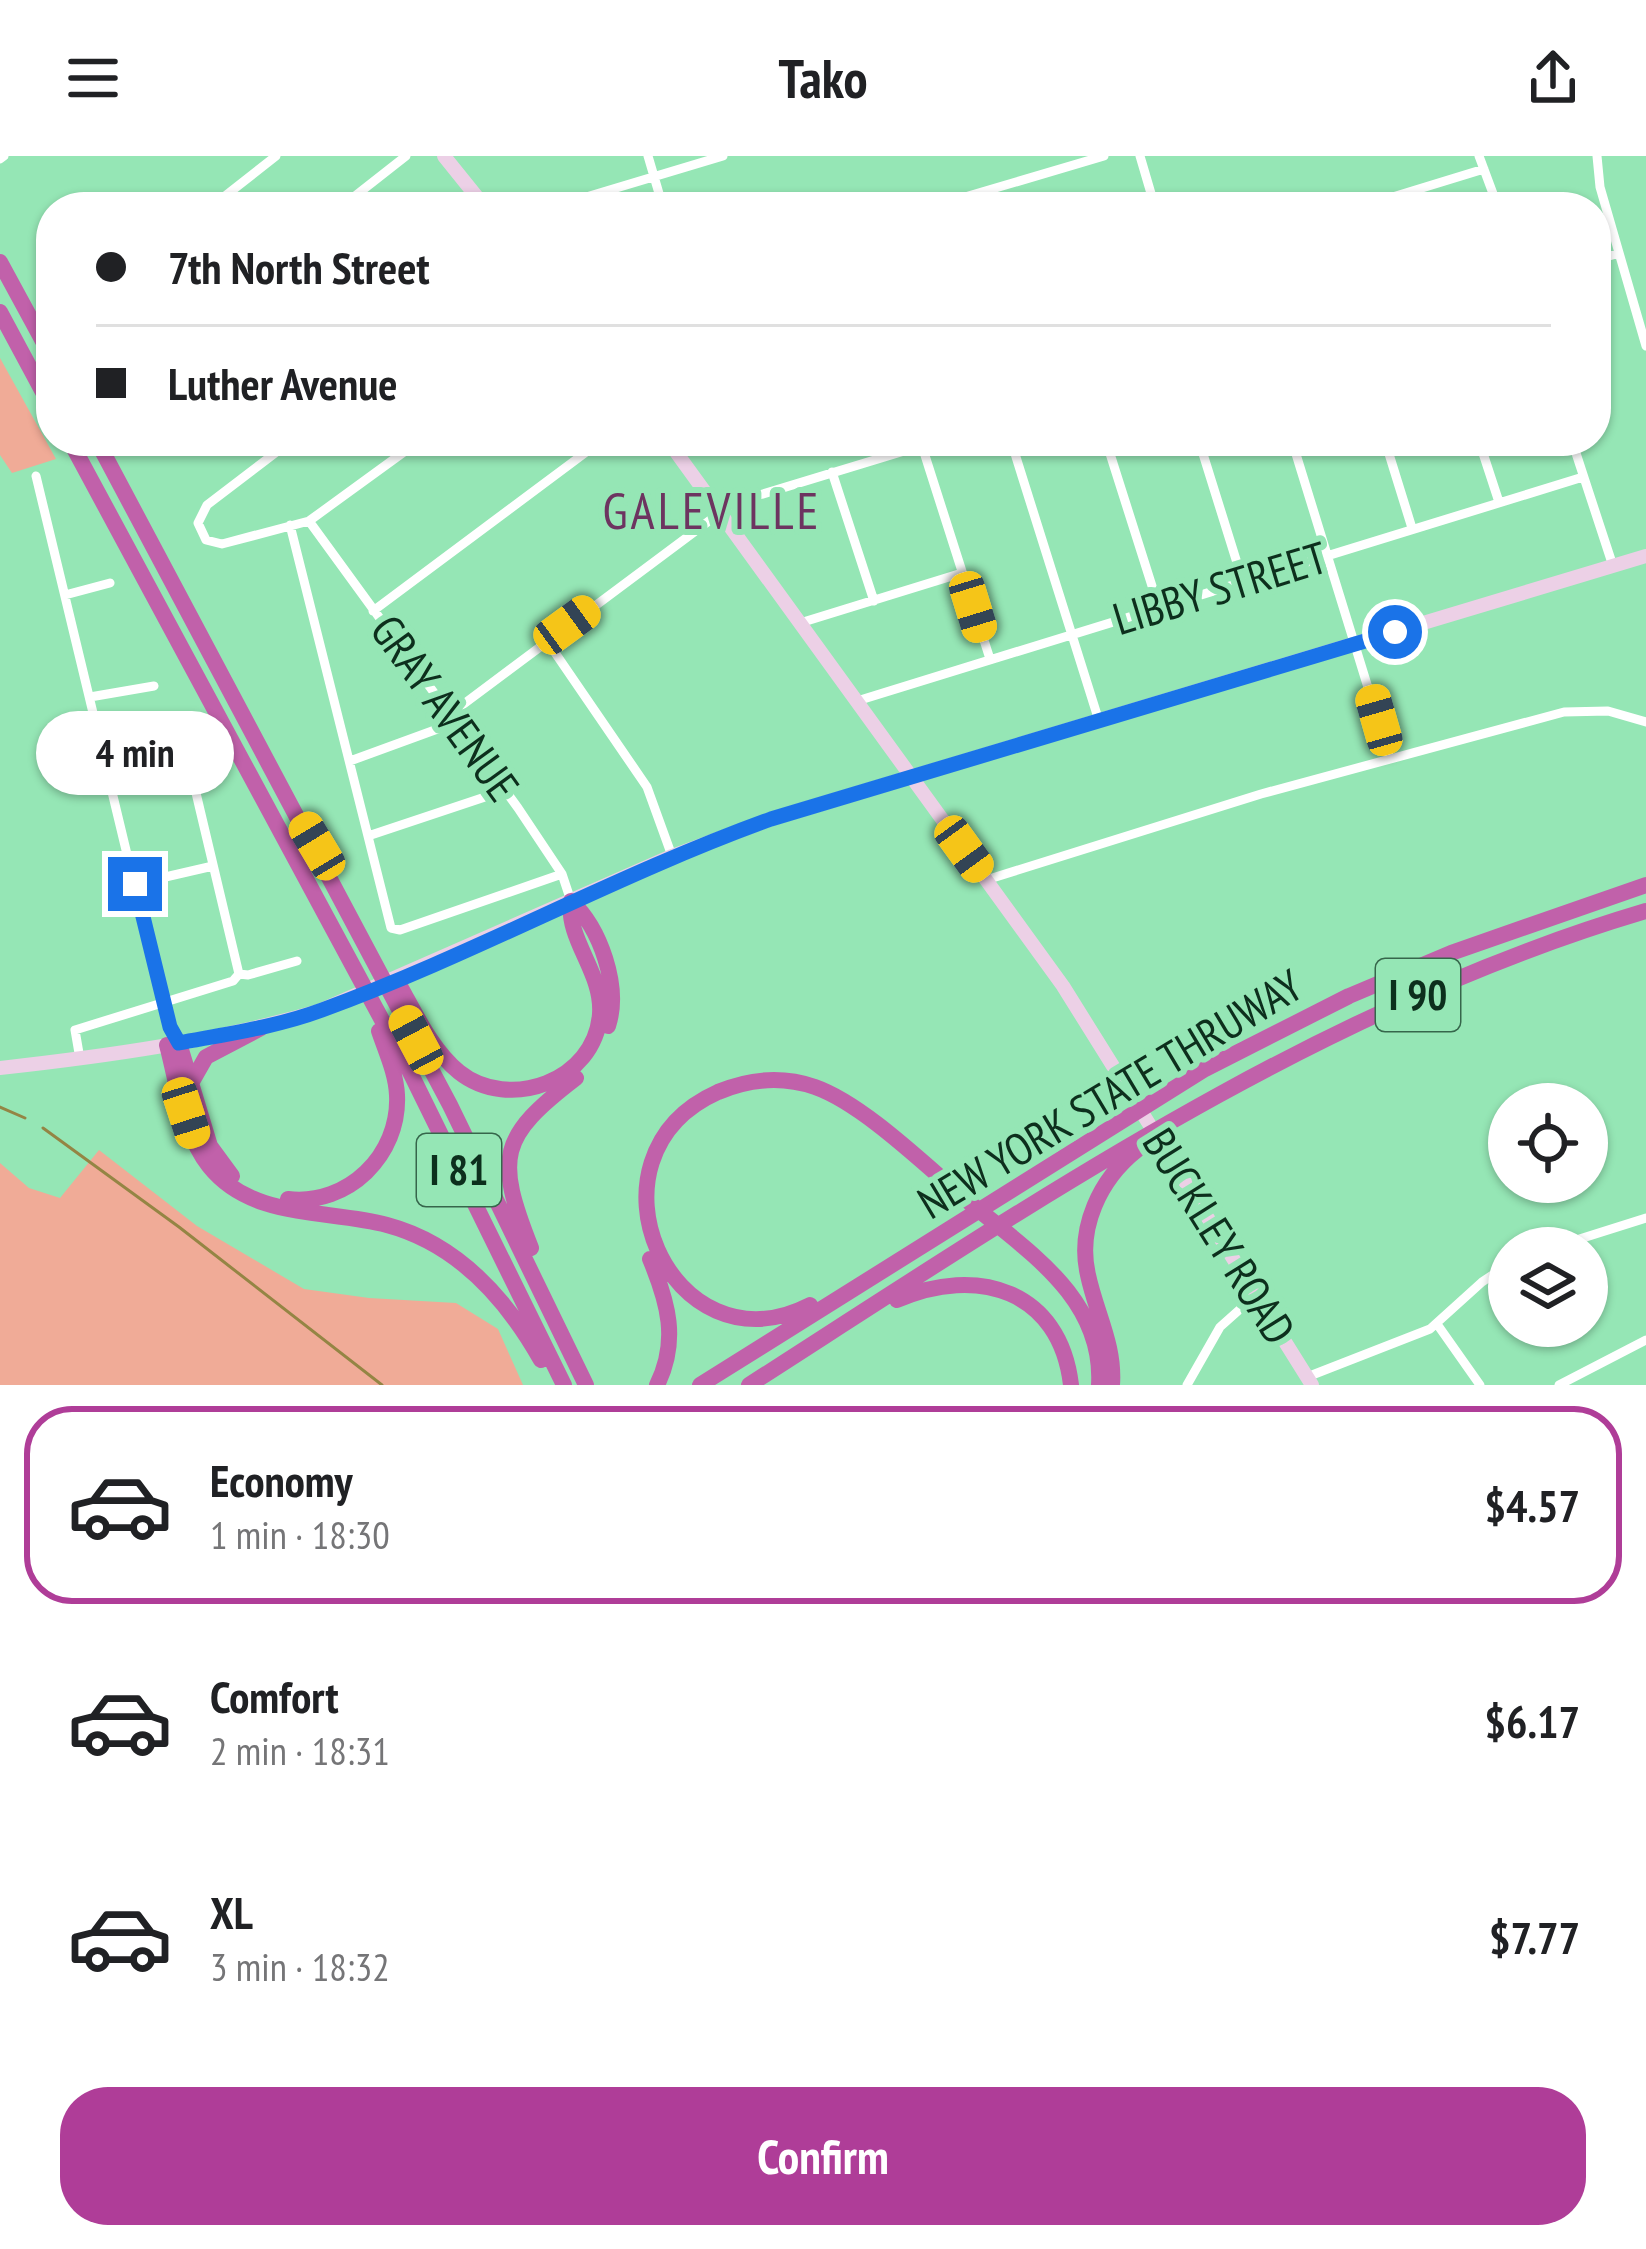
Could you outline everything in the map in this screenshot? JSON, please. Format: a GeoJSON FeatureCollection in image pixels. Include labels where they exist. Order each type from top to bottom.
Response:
{"type":"FeatureCollection","features":[{"type":"Feature","properties":{"kind":"highway"},"geometry":{"type":"LineString","coordinates":[[0,262],[36,328]]}},
{"type":"Feature","properties":{"kind":"highway"},"geometry":{"type":"LineString","coordinates":[[0,312],[36,379]]}},
{"type":"Feature","properties":{"kind":"highway","name":"I 81"},"geometry":{"type":"LineString","coordinates":[[78,456],[350,958],[564,1385]]}},
{"type":"Feature","properties":{"kind":"highway","name":"I 81"},"geometry":{"type":"LineString","coordinates":[[105,456],[450,1105],[588,1385]]}},
{"type":"Feature","properties":{"kind":"highway"},"geometry":{"type":"LineString","coordinates":[[294,807],[435,1045],[459,1072],[484,1085],[521,1091],[547,1084],[580,1060],[590,1046],[598,1026],[600,994],[569,917],[571,901]]}},
{"type":"Feature","properties":{"kind":"highway","name":"NEW YORK STATE THRUWAY"},"geometry":{"type":"LineString","coordinates":[[700,1385],[1204,1069],[1451,953],[1646,885]]}},
{"type":"Feature","properties":{"kind":"highway"},"geometry":{"type":"LineString","coordinates":[[571,901],[584,912],[611,978],[611,1018],[584,1070],[520,1126],[508,1174],[512,1200],[588,1385]]}},
{"type":"Feature","properties":{"kind":"highway","name":"NEW YORK STATE THRUWAY"},"geometry":{"type":"LineString","coordinates":[[749,1385],[1201,1104],[1316,1042],[1453,978],[1646,911]]}},
{"type":"Feature","properties":{"kind":"highway"},"geometry":{"type":"LineString","coordinates":[[172,1038],[210,1146],[232,1176],[272,1197],[297,1201],[322,1197],[356,1181],[385,1148],[396,1116],[393,1071],[350,958]]}},
{"type":"Feature","properties":{"kind":"highway"},"geometry":{"type":"LineString","coordinates":[[190,1085],[206,1058],[261,1028]]}},
{"type":"Feature","properties":{"kind":"highway"},"geometry":{"type":"LineString","coordinates":[[172,1038],[194,1138],[208,1166],[224,1181],[271,1206],[388,1225],[436,1244],[468,1266],[511,1312],[554,1385]]}},
{"type":"Feature","properties":{"kind":"highway"},"geometry":{"type":"LineString","coordinates":[[657,1385],[668,1362],[669,1310],[641,1237],[637,1195],[652,1143],[686,1100],[720,1082],[761,1071],[823,1079],[868,1106],[1075,1283],[1107,1338]]}},
{"type":"Feature","properties":{"kind":"highway"},"geometry":{"type":"LineString","coordinates":[[871,1278],[776,1317],[740,1317],[688,1293],[661,1261],[647,1219],[648,1176],[665,1137],[690,1109],[721,1091],[761,1081],[803,1083],[835,1096],[954,1184]]}},
{"type":"Feature","properties":{"kind":"highway"},"geometry":{"type":"LineString","coordinates":[[1112,1385],[1107,1338],[1087,1271],[1088,1225],[1110,1178],[1131,1155],[1201,1104]]}},
{"type":"Feature","properties":{"kind":"highway"},"geometry":{"type":"LineString","coordinates":[[1025,1243],[1064,1284],[1085,1315],[1098,1353],[1099,1385]]}},
{"type":"Feature","properties":{"kind":"highway"},"geometry":{"type":"LineString","coordinates":[[836,1329],[914,1293],[944,1284],[980,1284],[1020,1298],[1039,1313],[1061,1345],[1071,1385]]}},
{"type":"Feature","properties":{"kind":"street"},"geometry":{"type":"LineString","coordinates":[[230,192],[276,156]]}},
{"type":"Feature","properties":{"kind":"street"},"geometry":{"type":"LineString","coordinates":[[360,192],[406,156]]}},
{"type":"Feature","properties":{"kind":"street"},"geometry":{"type":"LineString","coordinates":[[444,156],[469,192]]}},
{"type":"Feature","properties":{"kind":"street"},"geometry":{"type":"LineString","coordinates":[[648,156],[658,192]]}},
{"type":"Feature","properties":{"kind":"street"},"geometry":{"type":"LineString","coordinates":[[604,192],[724,156]]}},
{"type":"Feature","properties":{"kind":"street"},"geometry":{"type":"LineString","coordinates":[[982,192],[1103,156]]}},
{"type":"Feature","properties":{"kind":"street"},"geometry":{"type":"LineString","coordinates":[[1140,156],[1151,192]]}},
{"type":"Feature","properties":{"kind":"street"},"geometry":{"type":"LineString","coordinates":[[1479,156],[1492,192]]}},
{"type":"Feature","properties":{"kind":"street"},"geometry":{"type":"LineString","coordinates":[[1598,156],[1601,192]]}},
{"type":"Feature","properties":{"kind":"street"},"geometry":{"type":"LineString","coordinates":[[1409,192],[1484,169]]}},
{"type":"Feature","properties":{"kind":"street"},"geometry":{"type":"LineString","coordinates":[[1611,225],[1646,346]]}},
{"type":"Feature","properties":{"kind":"street"},"geometry":{"type":"LineString","coordinates":[[1611,255],[1619,253]]}},
{"type":"Feature","properties":{"kind":"street"},"geometry":{"type":"LineString","coordinates":[[272,456],[203,509],[198,523],[206,540],[220,545],[309,521],[398,456]]}},
{"type":"Feature","properties":{"kind":"street"},"geometry":{"type":"LineString","coordinates":[[374,611],[581,456]]}},
{"type":"Feature","properties":{"kind":"street","name":"BUCKLEY ROAD"},"geometry":{"type":"LineString","coordinates":[[679,456],[1063,986],[1309,1381]]}},
{"type":"Feature","properties":{"kind":"street"},"geometry":{"type":"LineString","coordinates":[[350,761],[451,719],[719,512],[749,497],[887,456]]}},
{"type":"Feature","properties":{"kind":"street"},"geometry":{"type":"LineString","coordinates":[[925,456],[990,659]]}},
{"type":"Feature","properties":{"kind":"street"},"geometry":{"type":"LineString","coordinates":[[1017,456],[1099,721]]}},
{"type":"Feature","properties":{"kind":"street"},"geometry":{"type":"LineString","coordinates":[[1111,456],[1159,608]]}},
{"type":"Feature","properties":{"kind":"street"},"geometry":{"type":"LineString","coordinates":[[1204,456],[1244,582]]}},
{"type":"Feature","properties":{"kind":"street"},"geometry":{"type":"LineString","coordinates":[[1297,456],[1390,759]]}},
{"type":"Feature","properties":{"kind":"street"},"geometry":{"type":"LineString","coordinates":[[1390,456],[1412,528]]}},
{"type":"Feature","properties":{"kind":"street"},"geometry":{"type":"LineString","coordinates":[[1484,456],[1499,502]]}},
{"type":"Feature","properties":{"kind":"street"},"geometry":{"type":"LineString","coordinates":[[1577,456],[1613,566]]}},
{"type":"Feature","properties":{"kind":"street"},"geometry":{"type":"LineString","coordinates":[[832,472],[874,601]]}},
{"type":"Feature","properties":{"kind":"street"},"geometry":{"type":"LineString","coordinates":[[36,476],[172,1038]]}},
{"type":"Feature","properties":{"kind":"street","name":"LIBBY STREET"},"geometry":{"type":"LineString","coordinates":[[856,700],[1583,477]]}},
{"type":"Feature","properties":{"kind":"street","name":"GRAY AVENUE"},"geometry":{"type":"LineString","coordinates":[[309,521],[562,874],[571,901]]}},
{"type":"Feature","properties":{"kind":"street"},"geometry":{"type":"LineString","coordinates":[[290,525],[388,923],[397,931],[562,874]]}},
{"type":"Feature","properties":{"kind":"street"},"geometry":{"type":"LineString","coordinates":[[0,1068],[261,1028],[340,1002],[673,856],[771,819],[1646,556]]}},
{"type":"Feature","properties":{"kind":"street"},"geometry":{"type":"LineString","coordinates":[[800,623],[962,573]]}},
{"type":"Feature","properties":{"kind":"street"},"geometry":{"type":"LineString","coordinates":[[64,595],[110,583]]}},
{"type":"Feature","properties":{"kind":"street"},"geometry":{"type":"LineString","coordinates":[[547,641],[647,788],[673,856]]}},
{"type":"Feature","properties":{"kind":"street"},"geometry":{"type":"LineString","coordinates":[[90,697],[154,686]]}},
{"type":"Feature","properties":{"kind":"street"},"geometry":{"type":"LineString","coordinates":[[986,880],[1238,801],[1564,712],[1608,711],[1646,722]]}},
{"type":"Feature","properties":{"kind":"street"},"geometry":{"type":"LineString","coordinates":[[187,755],[239,974]]}},
{"type":"Feature","properties":{"kind":"street"},"geometry":{"type":"LineString","coordinates":[[368,836],[502,790]]}},
{"type":"Feature","properties":{"kind":"street"},"geometry":{"type":"LineString","coordinates":[[135,884],[213,866]]}},
{"type":"Feature","properties":{"kind":"street"},"geometry":{"type":"LineString","coordinates":[[239,974],[297,961]]}},
{"type":"Feature","properties":{"kind":"street"},"geometry":{"type":"LineString","coordinates":[[80,1059],[76,1030],[233,981],[239,974]]}},
{"type":"Feature","properties":{"kind":"street"},"geometry":{"type":"LineString","coordinates":[[1608,1230],[1646,1217]]}},
{"type":"Feature","properties":{"kind":"street"},"geometry":{"type":"LineString","coordinates":[[1309,1381],[1437,1324],[1488,1278]]}},
{"type":"Feature","properties":{"kind":"street"},"geometry":{"type":"LineString","coordinates":[[1187,1385],[1220,1327],[1257,1294]]}},
{"type":"Feature","properties":{"kind":"street"},"geometry":{"type":"LineString","coordinates":[[1437,1324],[1480,1385]]}},
{"type":"Feature","properties":{"kind":"street"},"geometry":{"type":"LineString","coordinates":[[1559,1385],[1646,1340]]}},
{"type":"Feature","properties":{"kind":"shaded area"},"geometry":{"type":"Polygon","coordinates":[[[0,358],[36,423],[36,456],[56,459],[12,473],[0,455],[0,358]]]}},
{"type":"Feature","properties":{"kind":"shaded area"},"geometry":{"type":"Polygon","coordinates":[[[99,1150],[197,1226],[304,1289],[456,1303],[498,1329],[523,1385],[0,1385],[0,1163],[29,1188],[60,1198],[99,1150]]]}},
{"type":"Feature","properties":{"kind":"waterway"},"geometry":{"type":"LineString","coordinates":[[0,1107],[25,1118]]}},
{"type":"Feature","properties":{"kind":"waterway"},"geometry":{"type":"LineString","coordinates":[[43,1128],[382,1385]]}},
{"type":"Feature","properties":{"kind":"district","name":"GALEVILLE"},"geometry":{"type":"Point","coordinates":[712,511]}},
{"type":"Feature","properties":{"kind":"route"},"geometry":{"type":"LineString","coordinates":[[135,884],[164,1008],[179,1043],[261,1028],[319,1011],[673,856],[771,819],[1395,632]]}}]}
